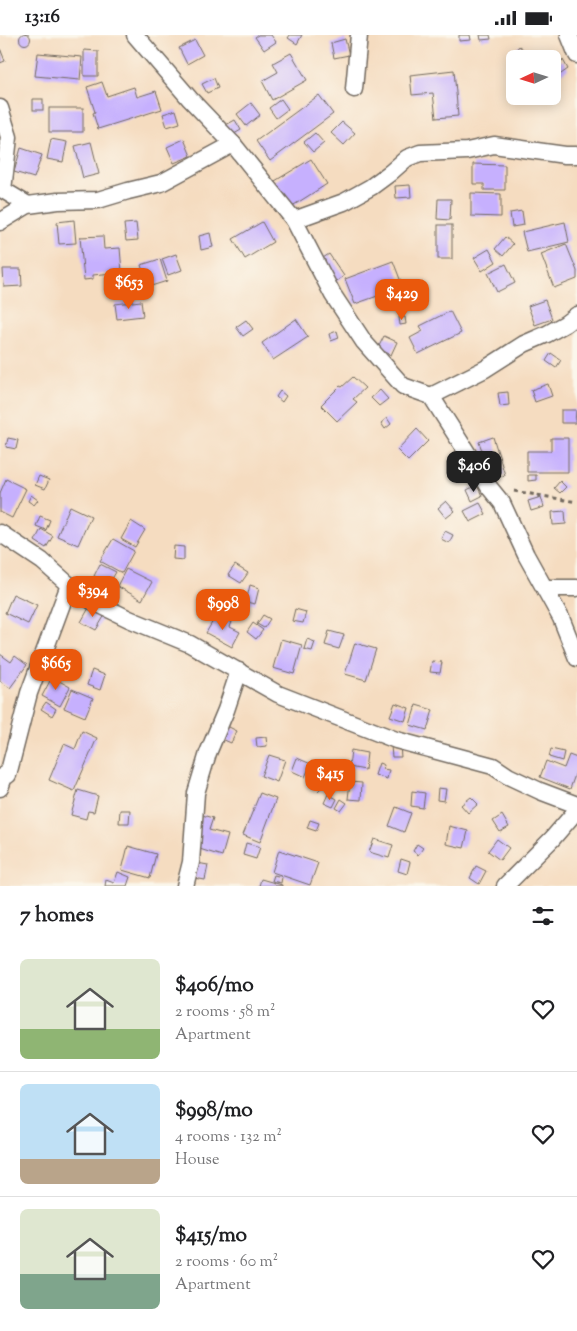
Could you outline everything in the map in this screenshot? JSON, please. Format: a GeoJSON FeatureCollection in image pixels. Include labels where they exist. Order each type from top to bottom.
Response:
{"type":"FeatureCollection","features":[{"type":"Feature","properties":{"kind":"street"},"geometry":{"type":"LineString","coordinates":[[135,35],[185,93],[233,144],[294,220],[333,295],[364,342],[403,385],[431,396],[489,487],[502,503],[526,555],[561,618],[577,659]]}},
{"type":"Feature","properties":{"kind":"street"},"geometry":{"type":"LineString","coordinates":[[354,89],[359,35]]}},
{"type":"Feature","properties":{"kind":"street"},"geometry":{"type":"LineString","coordinates":[[569,35],[577,55]]}},
{"type":"Feature","properties":{"kind":"street"},"geometry":{"type":"LineString","coordinates":[[0,108],[9,137],[3,190],[28,205]]}},
{"type":"Feature","properties":{"kind":"street"},"geometry":{"type":"LineString","coordinates":[[0,222],[28,205],[58,201],[98,200],[161,183],[233,144]]}},
{"type":"Feature","properties":{"kind":"street"},"geometry":{"type":"LineString","coordinates":[[294,220],[350,198],[371,187],[406,158],[420,153],[467,151],[494,145],[577,155]]}},
{"type":"Feature","properties":{"kind":"street"},"geometry":{"type":"LineString","coordinates":[[431,396],[485,369],[524,344],[565,324],[577,315]]}},
{"type":"Feature","properties":{"kind":"street"},"geometry":{"type":"LineString","coordinates":[[0,533],[42,561],[69,585],[92,601],[129,619],[190,644],[278,694],[396,740],[460,759],[478,761],[493,766],[508,776],[577,805]]}},
{"type":"Feature","properties":{"kind":"street"},"geometry":{"type":"LineString","coordinates":[[0,789],[5,774],[8,775],[29,693],[69,585]]}},
{"type":"Feature","properties":{"kind":"street"},"geometry":{"type":"LineString","coordinates":[[545,588],[577,588]]}},
{"type":"Feature","properties":{"kind":"street"},"geometry":{"type":"LineString","coordinates":[[186,886],[191,862],[196,793],[208,753],[226,710],[239,671]]}},
{"type":"Feature","properties":{"kind":"street"},"geometry":{"type":"LineString","coordinates":[[505,886],[552,839],[577,810]]}},
{"type":"Feature","properties":{"kind":"path"},"geometry":{"type":"LineString","coordinates":[[489,487],[577,502]]}},
{"type":"Feature","properties":{"kind":"building"},"geometry":{"type":"Polygon","coordinates":[[[23,34],[27,34],[30,39],[29,43],[23,44],[20,41],[20,37],[23,34]]]}},
{"type":"Feature","properties":{"kind":"building"},"geometry":{"type":"Polygon","coordinates":[[[258,35],[271,35],[276,42],[264,50],[255,37],[258,35]]]}},
{"type":"Feature","properties":{"kind":"building"},"geometry":{"type":"Polygon","coordinates":[[[290,35],[302,35],[297,44],[288,38],[290,35]]]}},
{"type":"Feature","properties":{"kind":"building"},"geometry":{"type":"Polygon","coordinates":[[[459,35],[470,35],[471,40],[459,41],[459,35]]]}},
{"type":"Feature","properties":{"kind":"building"},"geometry":{"type":"Polygon","coordinates":[[[480,35],[490,35],[491,39],[481,40],[480,35]]]}},
{"type":"Feature","properties":{"kind":"building"},"geometry":{"type":"Polygon","coordinates":[[[345,39],[349,55],[334,58],[331,43],[345,39]]]}},
{"type":"Feature","properties":{"kind":"building"},"geometry":{"type":"Polygon","coordinates":[[[195,40],[203,55],[187,64],[179,48],[195,40]]]}},
{"type":"Feature","properties":{"kind":"building"},"geometry":{"type":"Polygon","coordinates":[[[519,46],[524,50],[516,50],[519,46]]]}},
{"type":"Feature","properties":{"kind":"building"},"geometry":{"type":"Polygon","coordinates":[[[0,48],[5,61],[0,63],[0,48]]]}},
{"type":"Feature","properties":{"kind":"building"},"geometry":{"type":"Polygon","coordinates":[[[84,50],[98,51],[98,76],[84,76],[84,50]]]}},
{"type":"Feature","properties":{"kind":"building"},"geometry":{"type":"Polygon","coordinates":[[[38,53],[82,57],[80,80],[35,76],[38,53]]]}},
{"type":"Feature","properties":{"kind":"building"},"geometry":{"type":"Polygon","coordinates":[[[291,53],[307,80],[272,100],[262,81],[278,72],[273,63],[291,53]]]}},
{"type":"Feature","properties":{"kind":"building"},"geometry":{"type":"Polygon","coordinates":[[[563,60],[568,69],[561,74],[561,61],[563,60]]]}},
{"type":"Feature","properties":{"kind":"building"},"geometry":{"type":"Polygon","coordinates":[[[454,70],[458,116],[436,118],[433,93],[412,95],[410,75],[454,70]]]}},
{"type":"Feature","properties":{"kind":"building"},"geometry":{"type":"Polygon","coordinates":[[[214,78],[218,88],[207,93],[202,84],[214,78]]]}},
{"type":"Feature","properties":{"kind":"building"},"geometry":{"type":"Polygon","coordinates":[[[102,82],[107,96],[134,87],[137,97],[156,91],[162,109],[98,129],[87,87],[102,82]]]}},
{"type":"Feature","properties":{"kind":"building"},"geometry":{"type":"Polygon","coordinates":[[[319,95],[333,114],[270,161],[256,141],[319,95]]]}},
{"type":"Feature","properties":{"kind":"building"},"geometry":{"type":"Polygon","coordinates":[[[33,99],[43,99],[43,110],[33,110],[33,99]]]}},
{"type":"Feature","properties":{"kind":"building"},"geometry":{"type":"Polygon","coordinates":[[[281,99],[288,109],[276,118],[269,108],[281,99]]]}},
{"type":"Feature","properties":{"kind":"building"},"geometry":{"type":"Polygon","coordinates":[[[251,103],[260,115],[246,126],[237,114],[251,103]]]}},
{"type":"Feature","properties":{"kind":"building"},"geometry":{"type":"Polygon","coordinates":[[[49,108],[83,108],[83,132],[49,132],[49,108]]]}},
{"type":"Feature","properties":{"kind":"building"},"geometry":{"type":"Polygon","coordinates":[[[176,110],[180,123],[167,127],[163,114],[176,110]]]}},
{"type":"Feature","properties":{"kind":"building"},"geometry":{"type":"Polygon","coordinates":[[[235,120],[241,130],[229,137],[224,126],[235,120]]]}},
{"type":"Feature","properties":{"kind":"building"},"geometry":{"type":"Polygon","coordinates":[[[342,122],[355,133],[344,145],[331,133],[342,122]]]}},
{"type":"Feature","properties":{"kind":"building"},"geometry":{"type":"Polygon","coordinates":[[[315,133],[324,143],[313,152],[304,142],[315,133]]]}},
{"type":"Feature","properties":{"kind":"building"},"geometry":{"type":"Polygon","coordinates":[[[51,139],[67,142],[63,162],[47,159],[51,139]]]}},
{"type":"Feature","properties":{"kind":"building"},"geometry":{"type":"Polygon","coordinates":[[[184,139],[191,156],[174,163],[167,147],[184,139]]]}},
{"type":"Feature","properties":{"kind":"building"},"geometry":{"type":"Polygon","coordinates":[[[91,142],[99,174],[83,178],[75,146],[91,142]]]}},
{"type":"Feature","properties":{"kind":"building"},"geometry":{"type":"Polygon","coordinates":[[[21,148],[42,155],[34,178],[14,172],[21,148]]]}},
{"type":"Feature","properties":{"kind":"building"},"geometry":{"type":"Polygon","coordinates":[[[311,159],[327,184],[286,210],[270,184],[311,159]]]}},
{"type":"Feature","properties":{"kind":"building"},"geometry":{"type":"Polygon","coordinates":[[[473,164],[505,165],[505,190],[484,190],[484,184],[473,184],[473,164]]]}},
{"type":"Feature","properties":{"kind":"building"},"geometry":{"type":"Polygon","coordinates":[[[410,185],[411,197],[396,198],[395,186],[410,185]]]}},
{"type":"Feature","properties":{"kind":"building"},"geometry":{"type":"Polygon","coordinates":[[[471,193],[501,194],[501,217],[471,216],[471,193]]]}},
{"type":"Feature","properties":{"kind":"building"},"geometry":{"type":"Polygon","coordinates":[[[438,199],[451,199],[450,220],[437,219],[438,199]]]}},
{"type":"Feature","properties":{"kind":"building"},"geometry":{"type":"Polygon","coordinates":[[[522,211],[524,225],[512,227],[510,213],[522,211]]]}},
{"type":"Feature","properties":{"kind":"building"},"geometry":{"type":"Polygon","coordinates":[[[74,220],[76,243],[59,244],[57,222],[74,220]]]}},
{"type":"Feature","properties":{"kind":"building"},"geometry":{"type":"Polygon","coordinates":[[[262,222],[273,242],[245,259],[233,239],[262,222]]]}},
{"type":"Feature","properties":{"kind":"building"},"geometry":{"type":"Polygon","coordinates":[[[565,222],[569,242],[527,252],[522,232],[565,222]]]}},
{"type":"Feature","properties":{"kind":"building"},"geometry":{"type":"Polygon","coordinates":[[[136,223],[138,240],[126,241],[124,224],[136,223]]]}},
{"type":"Feature","properties":{"kind":"building"},"geometry":{"type":"Polygon","coordinates":[[[438,225],[452,225],[452,259],[438,259],[438,225]]]}},
{"type":"Feature","properties":{"kind":"building"},"geometry":{"type":"Polygon","coordinates":[[[210,233],[213,247],[201,250],[199,236],[210,233]]]}},
{"type":"Feature","properties":{"kind":"building"},"geometry":{"type":"Polygon","coordinates":[[[103,236],[104,249],[120,248],[122,272],[93,275],[93,279],[84,280],[80,237],[103,236]]]}},
{"type":"Feature","properties":{"kind":"building"},"geometry":{"type":"Polygon","coordinates":[[[505,237],[513,244],[503,256],[495,249],[505,237]]]}},
{"type":"Feature","properties":{"kind":"building"},"geometry":{"type":"Polygon","coordinates":[[[566,244],[577,271],[577,279],[554,288],[541,254],[566,244]]]}},
{"type":"Feature","properties":{"kind":"building"},"geometry":{"type":"Polygon","coordinates":[[[489,249],[496,262],[482,271],[474,258],[489,249]]]}},
{"type":"Feature","properties":{"kind":"building"},"geometry":{"type":"Polygon","coordinates":[[[176,254],[182,270],[168,275],[162,259],[176,254]]]}},
{"type":"Feature","properties":{"kind":"building"},"geometry":{"type":"Polygon","coordinates":[[[329,254],[344,276],[331,285],[317,262],[329,254]]]}},
{"type":"Feature","properties":{"kind":"building"},"geometry":{"type":"Polygon","coordinates":[[[160,259],[167,281],[148,287],[141,265],[160,259]]]}},
{"type":"Feature","properties":{"kind":"building"},"geometry":{"type":"Polygon","coordinates":[[[393,261],[403,287],[355,304],[345,279],[393,261]]]}},
{"type":"Feature","properties":{"kind":"building"},"geometry":{"type":"Polygon","coordinates":[[[506,264],[515,283],[497,292],[488,273],[506,264]]]}},
{"type":"Feature","properties":{"kind":"building"},"geometry":{"type":"Polygon","coordinates":[[[3,269],[21,269],[22,286],[4,287],[3,269]]]}},
{"type":"Feature","properties":{"kind":"building"},"geometry":{"type":"Polygon","coordinates":[[[545,300],[552,319],[535,325],[528,306],[545,300]]]}},
{"type":"Feature","properties":{"kind":"building"},"geometry":{"type":"Polygon","coordinates":[[[141,301],[143,316],[117,319],[115,304],[141,301]]]}},
{"type":"Feature","properties":{"kind":"building"},"geometry":{"type":"Polygon","coordinates":[[[450,311],[461,333],[418,354],[410,338],[423,331],[420,326],[450,311]]]}},
{"type":"Feature","properties":{"kind":"building"},"geometry":{"type":"Polygon","coordinates":[[[399,317],[405,317],[406,324],[400,325],[399,317]]]}},
{"type":"Feature","properties":{"kind":"building"},"geometry":{"type":"Polygon","coordinates":[[[296,319],[308,337],[273,360],[262,343],[296,319]]]}},
{"type":"Feature","properties":{"kind":"building"},"geometry":{"type":"Polygon","coordinates":[[[246,320],[253,329],[243,336],[236,327],[246,320]]]}},
{"type":"Feature","properties":{"kind":"building"},"geometry":{"type":"Polygon","coordinates":[[[337,331],[339,338],[331,341],[329,334],[337,331]]]}},
{"type":"Feature","properties":{"kind":"building"},"geometry":{"type":"Polygon","coordinates":[[[384,336],[397,342],[391,355],[378,348],[384,336]]]}},
{"type":"Feature","properties":{"kind":"building"},"geometry":{"type":"Polygon","coordinates":[[[551,353],[561,360],[556,368],[546,361],[551,353]]]}},
{"type":"Feature","properties":{"kind":"building"},"geometry":{"type":"Polygon","coordinates":[[[353,377],[365,388],[353,399],[357,402],[337,421],[321,405],[340,386],[342,387],[353,377]]]}},
{"type":"Feature","properties":{"kind":"building"},"geometry":{"type":"Polygon","coordinates":[[[548,384],[552,396],[535,402],[531,390],[548,384]]]}},
{"type":"Feature","properties":{"kind":"building"},"geometry":{"type":"Polygon","coordinates":[[[380,390],[388,399],[379,406],[371,398],[380,390]]]}},
{"type":"Feature","properties":{"kind":"building"},"geometry":{"type":"Polygon","coordinates":[[[280,391],[286,396],[282,402],[276,397],[280,391]]]}},
{"type":"Feature","properties":{"kind":"building"},"geometry":{"type":"Polygon","coordinates":[[[508,392],[509,405],[500,406],[498,393],[508,392]]]}},
{"type":"Feature","properties":{"kind":"building"},"geometry":{"type":"Polygon","coordinates":[[[561,410],[576,410],[575,423],[561,423],[561,410]]]}},
{"type":"Feature","properties":{"kind":"building"},"geometry":{"type":"Polygon","coordinates":[[[387,418],[391,424],[385,429],[381,423],[387,418]]]}},
{"type":"Feature","properties":{"kind":"building"},"geometry":{"type":"Polygon","coordinates":[[[417,429],[428,441],[408,461],[397,450],[417,429]]]}},
{"type":"Feature","properties":{"kind":"building"},"geometry":{"type":"Polygon","coordinates":[[[493,437],[505,475],[492,479],[479,442],[493,437]]]}},
{"type":"Feature","properties":{"kind":"building"},"geometry":{"type":"Polygon","coordinates":[[[8,438],[18,440],[16,449],[6,447],[8,438]]]}},
{"type":"Feature","properties":{"kind":"building"},"geometry":{"type":"Polygon","coordinates":[[[551,438],[568,438],[568,472],[527,472],[527,451],[551,451],[551,438]]]}},
{"type":"Feature","properties":{"kind":"building"},"geometry":{"type":"Polygon","coordinates":[[[528,475],[536,475],[536,480],[528,481],[528,475]]]}},
{"type":"Feature","properties":{"kind":"building"},"geometry":{"type":"Polygon","coordinates":[[[39,476],[49,480],[45,489],[35,485],[39,476]]]}},
{"type":"Feature","properties":{"kind":"building"},"geometry":{"type":"Polygon","coordinates":[[[6,479],[26,489],[12,518],[0,512],[0,493],[6,479]]]}},
{"type":"Feature","properties":{"kind":"building"},"geometry":{"type":"Polygon","coordinates":[[[560,481],[566,487],[560,493],[554,488],[560,481]]]}},
{"type":"Feature","properties":{"kind":"building"},"geometry":{"type":"Polygon","coordinates":[[[477,485],[482,496],[472,501],[467,490],[477,485]]]}},
{"type":"Feature","properties":{"kind":"building"},"geometry":{"type":"Polygon","coordinates":[[[31,495],[38,500],[34,505],[28,501],[31,495]]]}},
{"type":"Feature","properties":{"kind":"building"},"geometry":{"type":"Polygon","coordinates":[[[541,497],[544,507],[531,511],[528,501],[541,497]]]}},
{"type":"Feature","properties":{"kind":"building"},"geometry":{"type":"Polygon","coordinates":[[[446,501],[455,511],[446,518],[438,508],[446,501]]]}},
{"type":"Feature","properties":{"kind":"building"},"geometry":{"type":"Polygon","coordinates":[[[480,503],[486,514],[470,522],[464,511],[480,503]]]}},
{"type":"Feature","properties":{"kind":"building"},"geometry":{"type":"Polygon","coordinates":[[[70,506],[91,516],[78,545],[57,536],[70,506]]]}},
{"type":"Feature","properties":{"kind":"building"},"geometry":{"type":"Polygon","coordinates":[[[565,511],[566,524],[553,525],[552,512],[565,511]]]}},
{"type":"Feature","properties":{"kind":"building"},"geometry":{"type":"Polygon","coordinates":[[[40,516],[50,520],[46,530],[36,526],[40,516]]]}},
{"type":"Feature","properties":{"kind":"building"},"geometry":{"type":"Polygon","coordinates":[[[131,521],[145,530],[135,547],[121,539],[131,521]]]}},
{"type":"Feature","properties":{"kind":"building"},"geometry":{"type":"Polygon","coordinates":[[[41,529],[53,536],[46,548],[35,541],[41,529]]]}},
{"type":"Feature","properties":{"kind":"building"},"geometry":{"type":"Polygon","coordinates":[[[445,531],[453,535],[449,543],[441,539],[445,531]]]}},
{"type":"Feature","properties":{"kind":"building"},"geometry":{"type":"Polygon","coordinates":[[[113,539],[134,551],[122,573],[100,561],[113,539]]]}},
{"type":"Feature","properties":{"kind":"building"},"geometry":{"type":"Polygon","coordinates":[[[174,546],[184,547],[184,560],[173,559],[174,546]]]}},
{"type":"Feature","properties":{"kind":"building"},"geometry":{"type":"Polygon","coordinates":[[[100,564],[116,572],[109,584],[94,576],[100,564]]]}},
{"type":"Feature","properties":{"kind":"building"},"geometry":{"type":"Polygon","coordinates":[[[235,565],[248,573],[241,583],[228,575],[235,565]]]}},
{"type":"Feature","properties":{"kind":"building"},"geometry":{"type":"Polygon","coordinates":[[[126,569],[152,582],[142,600],[117,586],[126,569]]]}},
{"type":"Feature","properties":{"kind":"building"},"geometry":{"type":"Polygon","coordinates":[[[250,585],[259,588],[255,604],[246,602],[250,585]]]}},
{"type":"Feature","properties":{"kind":"building"},"geometry":{"type":"Polygon","coordinates":[[[13,594],[37,605],[28,624],[5,613],[13,594]]]}},
{"type":"Feature","properties":{"kind":"building"},"geometry":{"type":"Polygon","coordinates":[[[90,606],[105,615],[96,630],[81,622],[90,606]]]}},
{"type":"Feature","properties":{"kind":"building"},"geometry":{"type":"Polygon","coordinates":[[[295,609],[306,612],[303,623],[292,621],[295,609]]]}},
{"type":"Feature","properties":{"kind":"building"},"geometry":{"type":"Polygon","coordinates":[[[217,614],[232,622],[230,627],[240,632],[232,647],[206,633],[217,614]]]}},
{"type":"Feature","properties":{"kind":"building"},"geometry":{"type":"Polygon","coordinates":[[[263,615],[270,619],[264,628],[257,624],[263,615]]]}},
{"type":"Feature","properties":{"kind":"building"},"geometry":{"type":"Polygon","coordinates":[[[253,623],[263,630],[256,639],[247,632],[253,623]]]}},
{"type":"Feature","properties":{"kind":"building"},"geometry":{"type":"Polygon","coordinates":[[[329,631],[344,635],[339,649],[325,645],[329,631]]]}},
{"type":"Feature","properties":{"kind":"building"},"geometry":{"type":"Polygon","coordinates":[[[281,639],[302,645],[294,674],[273,668],[281,639]]]}},
{"type":"Feature","properties":{"kind":"building"},"geometry":{"type":"Polygon","coordinates":[[[307,639],[315,642],[312,651],[304,649],[307,639]]]}},
{"type":"Feature","properties":{"kind":"building"},"geometry":{"type":"Polygon","coordinates":[[[355,643],[376,649],[366,680],[345,674],[355,643]]]}},
{"type":"Feature","properties":{"kind":"building"},"geometry":{"type":"Polygon","coordinates":[[[63,651],[74,655],[69,666],[59,662],[63,651]]]}},
{"type":"Feature","properties":{"kind":"building"},"geometry":{"type":"Polygon","coordinates":[[[0,654],[11,662],[15,656],[27,665],[10,688],[0,681],[0,654]]]}},
{"type":"Feature","properties":{"kind":"building"},"geometry":{"type":"Polygon","coordinates":[[[432,661],[442,662],[440,673],[430,672],[432,661]]]}},
{"type":"Feature","properties":{"kind":"building"},"geometry":{"type":"Polygon","coordinates":[[[92,670],[105,675],[100,690],[87,685],[92,670]]]}},
{"type":"Feature","properties":{"kind":"building"},"geometry":{"type":"Polygon","coordinates":[[[52,677],[70,687],[60,706],[42,696],[52,677]]]}},
{"type":"Feature","properties":{"kind":"building"},"geometry":{"type":"Polygon","coordinates":[[[72,689],[93,698],[85,717],[64,708],[72,689]]]}},
{"type":"Feature","properties":{"kind":"building"},"geometry":{"type":"Polygon","coordinates":[[[46,702],[56,709],[52,716],[41,709],[46,702]]]}},
{"type":"Feature","properties":{"kind":"building"},"geometry":{"type":"Polygon","coordinates":[[[395,703],[409,708],[405,721],[390,716],[395,703]]]}},
{"type":"Feature","properties":{"kind":"building"},"geometry":{"type":"Polygon","coordinates":[[[416,705],[433,710],[427,730],[410,725],[416,705]]]}},
{"type":"Feature","properties":{"kind":"building"},"geometry":{"type":"Polygon","coordinates":[[[227,726],[237,731],[231,743],[222,739],[227,726]]]}},
{"type":"Feature","properties":{"kind":"building"},"geometry":{"type":"Polygon","coordinates":[[[82,731],[97,738],[74,791],[49,780],[64,744],[75,749],[82,731]]]}},
{"type":"Feature","properties":{"kind":"building"},"geometry":{"type":"Polygon","coordinates":[[[266,737],[267,746],[257,747],[256,738],[266,737]]]}},
{"type":"Feature","properties":{"kind":"building"},"geometry":{"type":"Polygon","coordinates":[[[391,746],[400,746],[401,757],[392,757],[391,746]]]}},
{"type":"Feature","properties":{"kind":"building"},"geometry":{"type":"Polygon","coordinates":[[[551,749],[564,752],[562,761],[549,757],[551,749]]]}},
{"type":"Feature","properties":{"kind":"building"},"geometry":{"type":"Polygon","coordinates":[[[351,750],[367,753],[365,770],[349,767],[351,750]]]}},
{"type":"Feature","properties":{"kind":"building"},"geometry":{"type":"Polygon","coordinates":[[[269,755],[285,760],[277,782],[261,776],[269,755]]]}},
{"type":"Feature","properties":{"kind":"building"},"geometry":{"type":"Polygon","coordinates":[[[569,755],[577,758],[577,769],[570,789],[540,777],[546,761],[564,768],[569,755]]]}},
{"type":"Feature","properties":{"kind":"building"},"geometry":{"type":"Polygon","coordinates":[[[297,758],[311,764],[305,777],[292,771],[297,758]]]}},
{"type":"Feature","properties":{"kind":"building"},"geometry":{"type":"Polygon","coordinates":[[[379,763],[384,765],[383,769],[389,770],[387,779],[375,775],[379,763]]]}},
{"type":"Feature","properties":{"kind":"building"},"geometry":{"type":"Polygon","coordinates":[[[350,782],[362,783],[361,800],[348,799],[350,782]]]}},
{"type":"Feature","properties":{"kind":"building"},"geometry":{"type":"Polygon","coordinates":[[[318,783],[322,787],[318,791],[314,787],[318,783]]]}},
{"type":"Feature","properties":{"kind":"building"},"geometry":{"type":"Polygon","coordinates":[[[438,788],[446,789],[444,801],[437,800],[438,788]]]}},
{"type":"Feature","properties":{"kind":"building"},"geometry":{"type":"Polygon","coordinates":[[[78,790],[98,796],[94,812],[88,811],[86,819],[71,815],[78,790]]]}},
{"type":"Feature","properties":{"kind":"building"},"geometry":{"type":"Polygon","coordinates":[[[412,791],[425,793],[423,808],[411,806],[412,791]]]}},
{"type":"Feature","properties":{"kind":"building"},"geometry":{"type":"Polygon","coordinates":[[[260,793],[276,799],[260,842],[243,835],[260,793]]]}},
{"type":"Feature","properties":{"kind":"building"},"geometry":{"type":"Polygon","coordinates":[[[328,794],[337,799],[333,807],[324,803],[328,794]]]}},
{"type":"Feature","properties":{"kind":"building"},"geometry":{"type":"Polygon","coordinates":[[[471,797],[478,804],[468,813],[461,805],[471,797]]]}},
{"type":"Feature","properties":{"kind":"building"},"geometry":{"type":"Polygon","coordinates":[[[341,799],[347,803],[341,811],[336,808],[341,799]]]}},
{"type":"Feature","properties":{"kind":"building"},"geometry":{"type":"Polygon","coordinates":[[[396,807],[411,813],[404,832],[389,826],[396,807]]]}},
{"type":"Feature","properties":{"kind":"building"},"geometry":{"type":"Polygon","coordinates":[[[120,810],[130,810],[129,823],[119,823],[120,810]]]}},
{"type":"Feature","properties":{"kind":"building"},"geometry":{"type":"Polygon","coordinates":[[[202,815],[213,818],[209,830],[228,835],[222,856],[193,847],[202,815]]]}},
{"type":"Feature","properties":{"kind":"building"},"geometry":{"type":"Polygon","coordinates":[[[502,815],[509,827],[500,832],[493,821],[502,815]]]}},
{"type":"Feature","properties":{"kind":"building"},"geometry":{"type":"Polygon","coordinates":[[[310,820],[319,823],[316,831],[307,828],[310,820]]]}},
{"type":"Feature","properties":{"kind":"building"},"geometry":{"type":"Polygon","coordinates":[[[449,826],[468,831],[464,848],[446,844],[449,826]]]}},
{"type":"Feature","properties":{"kind":"building"},"geometry":{"type":"Polygon","coordinates":[[[374,839],[393,845],[389,858],[369,852],[374,839]]]}},
{"type":"Feature","properties":{"kind":"building"},"geometry":{"type":"Polygon","coordinates":[[[497,839],[509,848],[500,860],[488,851],[497,839]]]}},
{"type":"Feature","properties":{"kind":"building"},"geometry":{"type":"Polygon","coordinates":[[[246,843],[260,847],[256,859],[243,855],[246,843]]]}},
{"type":"Feature","properties":{"kind":"building"},"geometry":{"type":"Polygon","coordinates":[[[417,844],[423,848],[418,855],[413,851],[417,844]]]}},
{"type":"Feature","properties":{"kind":"building"},"geometry":{"type":"Polygon","coordinates":[[[128,846],[156,854],[150,878],[122,870],[128,846]]]}},
{"type":"Feature","properties":{"kind":"building"},"geometry":{"type":"Polygon","coordinates":[[[279,850],[318,863],[310,885],[272,872],[279,850]]]}},
{"type":"Feature","properties":{"kind":"building"},"geometry":{"type":"Polygon","coordinates":[[[401,859],[410,862],[407,874],[398,871],[401,859]]]}},
{"type":"Feature","properties":{"kind":"building"},"geometry":{"type":"Polygon","coordinates":[[[197,863],[208,865],[205,880],[194,878],[197,863]]]}},
{"type":"Feature","properties":{"kind":"building"},"geometry":{"type":"Polygon","coordinates":[[[476,866],[486,871],[479,884],[470,878],[476,866]]]}},
{"type":"Feature","properties":{"kind":"building"},"geometry":{"type":"Polygon","coordinates":[[[118,872],[130,877],[127,886],[105,886],[106,880],[114,883],[118,872]]]}},
{"type":"Feature","properties":{"kind":"building"},"geometry":{"type":"Polygon","coordinates":[[[274,875],[282,877],[281,883],[272,881],[274,875]]]}},
{"type":"Feature","properties":{"kind":"building"},"geometry":{"type":"Polygon","coordinates":[[[261,879],[282,885],[282,886],[259,886],[261,879]]]}}]}
